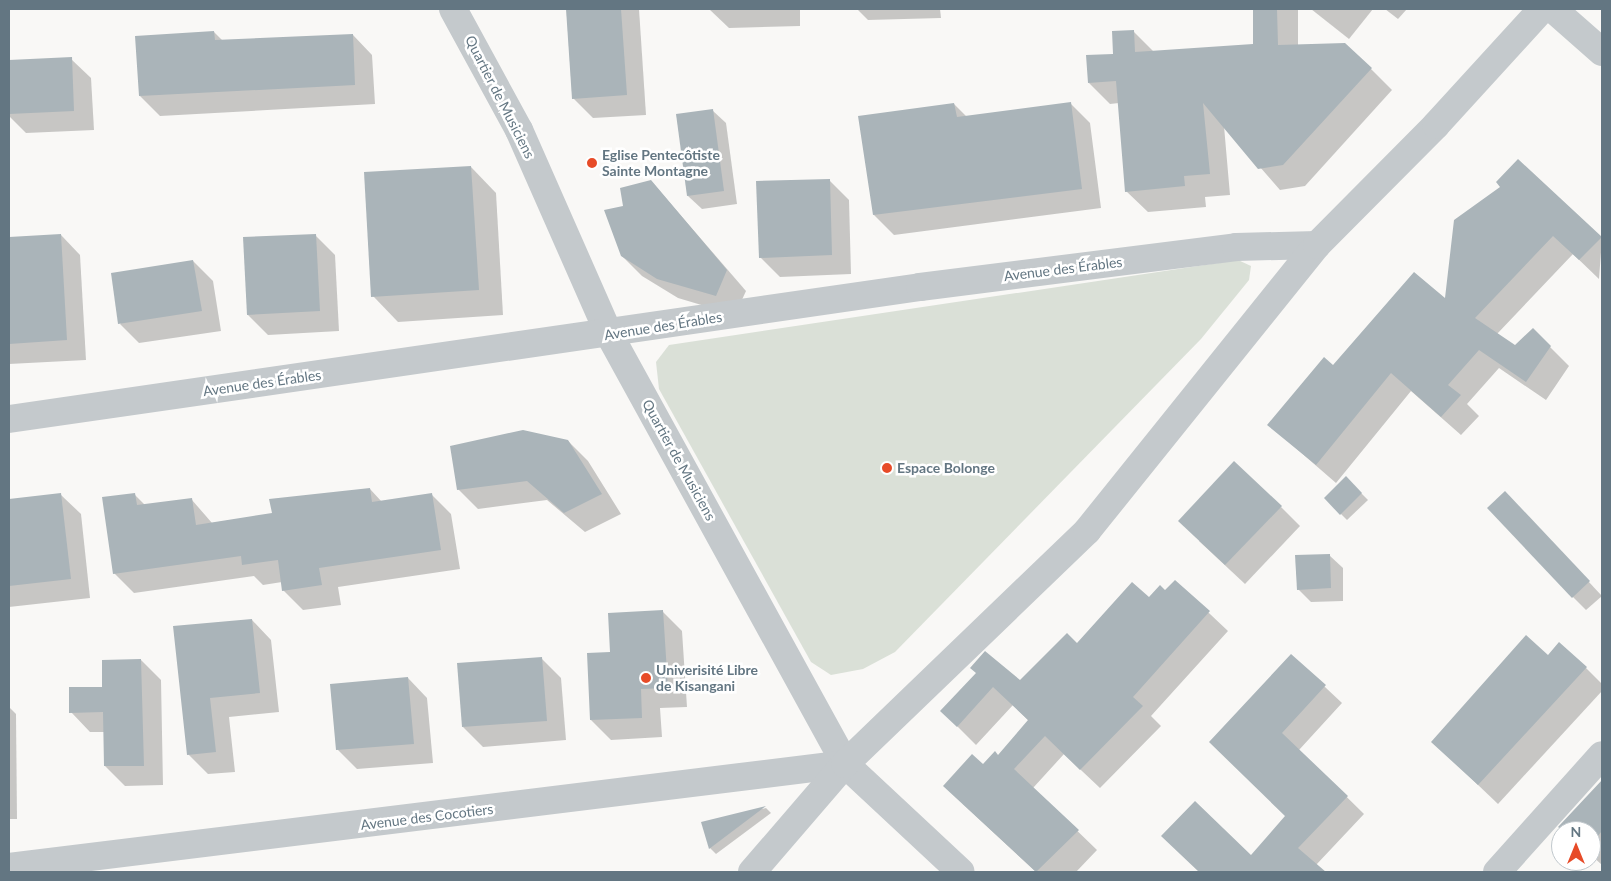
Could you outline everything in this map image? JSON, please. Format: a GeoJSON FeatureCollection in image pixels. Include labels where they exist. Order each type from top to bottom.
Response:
{"type":"FeatureCollection","features":[{"type":"Feature","properties":{"kind":"street","name":"Quartier de Musiciens"},"geometry":{"type":"LineString","coordinates":[[453,9],[519,130],[609,334],[845,764],[961,872]]}},
{"type":"Feature","properties":{"kind":"street"},"geometry":{"type":"LineString","coordinates":[[752,872],[845,764],[1087,531],[1317,245],[1542,9]]}},
{"type":"Feature","properties":{"kind":"street"},"geometry":{"type":"LineString","coordinates":[[1553,9],[1602,52]]}},
{"type":"Feature","properties":{"kind":"street","name":"Avenue des Érables"},"geometry":{"type":"LineString","coordinates":[[9,419],[1187,253],[1317,245]]}},
{"type":"Feature","properties":{"kind":"street"},"geometry":{"type":"LineString","coordinates":[[1497,872],[1602,755]]}},
{"type":"Feature","properties":{"kind":"street","name":"Avenue des Cocotiers"},"geometry":{"type":"LineString","coordinates":[[9,867],[845,764]]}},
{"type":"Feature","properties":{"kind":"shaded area"},"geometry":{"type":"Polygon","coordinates":[[[1238,260],[1251,266],[1249,280],[1201,339],[895,652],[863,669],[831,675],[811,662],[659,389],[656,362],[669,345],[1238,260]]]}},
{"type":"Feature","properties":{"kind":"building"},"geometry":{"type":"Polygon","coordinates":[[[566,9],[621,9],[627,95],[572,99],[566,9]]]}},
{"type":"Feature","properties":{"kind":"building"},"geometry":{"type":"Polygon","coordinates":[[[1253,9],[1277,9],[1278,45],[1345,43],[1372,68],[1283,165],[1258,169],[1203,103],[1210,174],[1184,176],[1185,186],[1125,192],[1116,81],[1088,83],[1086,55],[1113,54],[1112,31],[1134,30],[1135,52],[1253,44],[1253,9]]]}},
{"type":"Feature","properties":{"kind":"building"},"geometry":{"type":"Polygon","coordinates":[[[214,31],[215,40],[353,34],[355,85],[139,96],[135,36],[214,31]]]}},
{"type":"Feature","properties":{"kind":"building"},"geometry":{"type":"Polygon","coordinates":[[[72,57],[74,111],[9,114],[9,60],[72,57]]]}},
{"type":"Feature","properties":{"kind":"building"},"geometry":{"type":"Polygon","coordinates":[[[1071,102],[1082,189],[873,215],[858,116],[954,103],[957,117],[1071,102]]]}},
{"type":"Feature","properties":{"kind":"building"},"geometry":{"type":"Polygon","coordinates":[[[713,109],[724,191],[687,196],[676,114],[713,109]]]}},
{"type":"Feature","properties":{"kind":"building"},"geometry":{"type":"Polygon","coordinates":[[[1518,159],[1602,237],[1579,260],[1553,236],[1475,318],[1515,345],[1533,328],[1551,346],[1526,382],[1479,350],[1448,385],[1461,395],[1441,417],[1391,373],[1316,465],[1267,425],[1324,357],[1333,365],[1414,272],[1445,298],[1454,220],[1500,187],[1496,182],[1518,159]]]}},
{"type":"Feature","properties":{"kind":"building"},"geometry":{"type":"Polygon","coordinates":[[[471,166],[479,290],[371,297],[364,172],[471,166]]]}},
{"type":"Feature","properties":{"kind":"building"},"geometry":{"type":"Polygon","coordinates":[[[830,179],[832,255],[759,258],[756,181],[830,179]]]}},
{"type":"Feature","properties":{"kind":"building"},"geometry":{"type":"Polygon","coordinates":[[[651,180],[727,270],[716,296],[657,279],[621,256],[604,210],[623,206],[620,188],[651,180]]]}},
{"type":"Feature","properties":{"kind":"building"},"geometry":{"type":"Polygon","coordinates":[[[61,234],[67,340],[9,344],[9,237],[61,234]]]}},
{"type":"Feature","properties":{"kind":"building"},"geometry":{"type":"Polygon","coordinates":[[[316,234],[320,311],[247,315],[243,237],[316,234]]]}},
{"type":"Feature","properties":{"kind":"building"},"geometry":{"type":"Polygon","coordinates":[[[193,260],[202,311],[118,324],[111,273],[193,260]]]}},
{"type":"Feature","properties":{"kind":"building"},"geometry":{"type":"Polygon","coordinates":[[[523,430],[568,440],[602,494],[564,513],[527,481],[457,490],[450,446],[523,430]]]}},
{"type":"Feature","properties":{"kind":"building"},"geometry":{"type":"Polygon","coordinates":[[[1234,461],[1282,506],[1225,565],[1178,521],[1234,461]]]}},
{"type":"Feature","properties":{"kind":"building"},"geometry":{"type":"Polygon","coordinates":[[[1346,476],[1362,493],[1340,515],[1324,498],[1346,476]]]}},
{"type":"Feature","properties":{"kind":"building"},"geometry":{"type":"Polygon","coordinates":[[[370,488],[372,502],[432,493],[441,550],[319,568],[322,585],[282,591],[278,560],[242,565],[241,556],[113,574],[102,497],[135,493],[137,505],[192,498],[196,525],[272,513],[269,499],[370,488]]]}},
{"type":"Feature","properties":{"kind":"building"},"geometry":{"type":"Polygon","coordinates":[[[1505,491],[1590,581],[1572,598],[1487,508],[1505,491]]]}},
{"type":"Feature","properties":{"kind":"building"},"geometry":{"type":"Polygon","coordinates":[[[61,493],[71,579],[9,586],[9,499],[61,493]]]}},
{"type":"Feature","properties":{"kind":"building"},"geometry":{"type":"Polygon","coordinates":[[[1330,554],[1331,588],[1297,590],[1295,555],[1330,554]]]}},
{"type":"Feature","properties":{"kind":"building"},"geometry":{"type":"Polygon","coordinates":[[[1175,580],[1210,611],[1133,697],[1143,706],[1080,770],[1045,736],[1014,769],[1079,830],[1036,872],[943,786],[972,754],[983,764],[995,751],[998,755],[1028,720],[993,687],[957,727],[940,711],[976,673],[970,668],[985,651],[1020,680],[1067,633],[1077,643],[1132,582],[1149,597],[1160,585],[1165,590],[1175,580]]]}},
{"type":"Feature","properties":{"kind":"building"},"geometry":{"type":"Polygon","coordinates":[[[663,610],[668,688],[641,689],[642,718],[590,720],[587,653],[610,652],[608,613],[663,610]]]}},
{"type":"Feature","properties":{"kind":"building"},"geometry":{"type":"Polygon","coordinates":[[[252,619],[260,693],[210,698],[216,752],[187,755],[173,626],[252,619]]]}},
{"type":"Feature","properties":{"kind":"building"},"geometry":{"type":"Polygon","coordinates":[[[1526,635],[1548,655],[1559,642],[1587,667],[1478,785],[1431,742],[1526,635]]]}},
{"type":"Feature","properties":{"kind":"building"},"geometry":{"type":"Polygon","coordinates":[[[1291,654],[1326,685],[1282,733],[1348,796],[1298,848],[1326,872],[1199,872],[1161,836],[1195,801],[1251,855],[1285,816],[1209,742],[1291,654]]]}},
{"type":"Feature","properties":{"kind":"building"},"geometry":{"type":"Polygon","coordinates":[[[542,657],[547,721],[462,727],[457,663],[542,657]]]}},
{"type":"Feature","properties":{"kind":"building"},"geometry":{"type":"Polygon","coordinates":[[[141,659],[144,766],[104,766],[103,712],[69,713],[69,687],[102,687],[102,660],[141,659]]]}},
{"type":"Feature","properties":{"kind":"building"},"geometry":{"type":"Polygon","coordinates":[[[408,677],[414,744],[336,750],[330,684],[408,677]]]}},
{"type":"Feature","properties":{"kind":"building"},"geometry":{"type":"Polygon","coordinates":[[[1602,780],[1601,832],[1601,821],[1564,821],[1602,780]]]}},
{"type":"Feature","properties":{"kind":"building"},"geometry":{"type":"Polygon","coordinates":[[[766,806],[709,849],[701,822],[766,806]]]}},
{"type":"Feature","properties":{"kind":"place","name":"Eglise Pentecôtiste Sainte Montagne"},"geometry":{"type":"Point","coordinates":[592,163]}},
{"type":"Feature","properties":{"kind":"place","name":"Espace Bolonge"},"geometry":{"type":"Point","coordinates":[887,468]}},
{"type":"Feature","properties":{"kind":"place","name":"Univerisité Libre de Kisangani"},"geometry":{"type":"Point","coordinates":[646,678]}}]}
